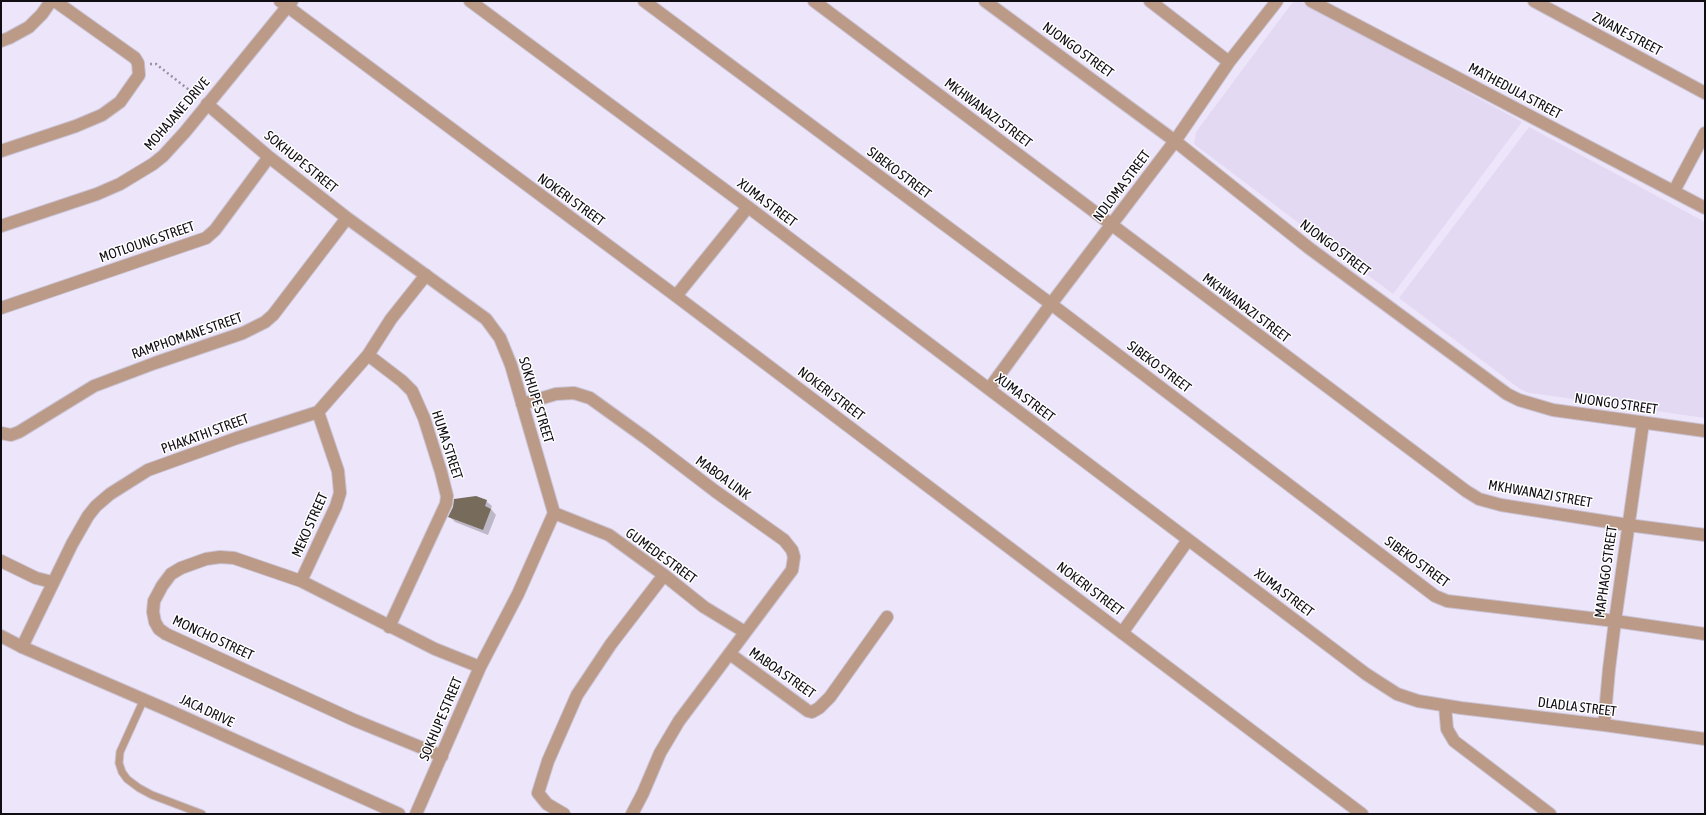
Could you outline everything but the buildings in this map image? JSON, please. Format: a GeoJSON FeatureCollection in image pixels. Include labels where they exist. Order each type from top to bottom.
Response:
{"type":"FeatureCollection","features":[{"type":"Feature","properties":{"kind":"street"},"geometry":{"type":"LineString","coordinates":[[1,40],[9,38],[29,27],[42,14],[51,1]]}},
{"type":"Feature","properties":{"kind":"street"},"geometry":{"type":"LineString","coordinates":[[1,151],[76,126],[102,114],[120,102],[137,79],[139,69],[135,58],[55,1]]}},
{"type":"Feature","properties":{"kind":"street","name":"XUMA STREET"},"geometry":{"type":"LineString","coordinates":[[470,1],[748,207],[1372,678],[1397,694],[1418,702],[1445,706]]}},
{"type":"Feature","properties":{"kind":"street","name":"SIBEKO STREET"},"geometry":{"type":"LineString","coordinates":[[644,1],[1051,304],[1435,596],[1447,601],[1615,621],[1705,634]]}},
{"type":"Feature","properties":{"kind":"street","name":"MKHWANAZI STREET"},"geometry":{"type":"LineString","coordinates":[[814,1],[1458,485],[1479,499],[1502,505],[1628,525],[1705,535]]}},
{"type":"Feature","properties":{"kind":"street","name":"NJONGO STREET"},"geometry":{"type":"LineString","coordinates":[[985,1],[1174,141],[1309,248],[1507,394],[1519,400],[1553,410],[1705,431]]}},
{"type":"Feature","properties":{"kind":"street"},"geometry":{"type":"LineString","coordinates":[[1150,1],[1230,62]]}},
{"type":"Feature","properties":{"kind":"street","name":"NDLOMA STREET"},"geometry":{"type":"LineString","coordinates":[[989,389],[1174,141],[1230,62],[1277,1]]}},
{"type":"Feature","properties":{"kind":"street","name":"MATHEDULA STREET"},"geometry":{"type":"LineString","coordinates":[[1311,1],[1705,208]]}},
{"type":"Feature","properties":{"kind":"street","name":"ZWANE STREET"},"geometry":{"type":"LineString","coordinates":[[1534,1],[1705,93]]}},
{"type":"Feature","properties":{"kind":"street","name":"MOHAJANE DRIVE"},"geometry":{"type":"LineString","coordinates":[[1,226],[97,194],[120,184],[163,156],[207,104],[287,3]]}},
{"type":"Feature","properties":{"kind":"street","name":"NOKERI STREET"},"geometry":{"type":"LineString","coordinates":[[287,3],[517,179],[676,296],[1362,814]]}},
{"type":"Feature","properties":{"kind":"street","name":"SOKHUPE STREET"},"geometry":{"type":"LineString","coordinates":[[207,104],[269,157],[347,218],[486,320],[500,338],[511,365],[554,513],[518,594],[480,667],[416,814]]}},
{"type":"Feature","properties":{"kind":"street"},"geometry":{"type":"LineString","coordinates":[[1674,191],[1705,133]]}},
{"type":"Feature","properties":{"kind":"street","name":"MOTLOUNG STREET"},"geometry":{"type":"LineString","coordinates":[[1,308],[206,238],[214,230],[269,157]]}},
{"type":"Feature","properties":{"kind":"street"},"geometry":{"type":"LineString","coordinates":[[676,296],[748,207]]}},
{"type":"Feature","properties":{"kind":"street","name":"RAMPHOMANE STREET"},"geometry":{"type":"LineString","coordinates":[[1,433],[11,435],[19,432],[94,386],[155,363],[243,333],[265,322],[273,315],[347,218]]}},
{"type":"Feature","properties":{"kind":"street"},"geometry":{"type":"LineString","coordinates":[[318,412],[368,355],[391,319],[426,275]]}},
{"type":"Feature","properties":{"kind":"street","name":"HUMA STREET"},"geometry":{"type":"LineString","coordinates":[[368,355],[412,391],[424,418],[447,496],[444,509],[389,627]]}},
{"type":"Feature","properties":{"kind":"street","name":"MABOA LINK"},"geometry":{"type":"LineString","coordinates":[[522,404],[556,394],[574,393],[590,398],[715,491],[784,540],[792,550],[794,557],[792,570],[730,654]]}},
{"type":"Feature","properties":{"kind":"street","name":"MEKO STREET"},"geometry":{"type":"LineString","coordinates":[[301,581],[336,506],[340,493],[338,471],[318,412]]}},
{"type":"Feature","properties":{"kind":"street","name":"PHAKATHI STREET"},"geometry":{"type":"LineString","coordinates":[[22,647],[52,582],[88,516],[100,502],[126,483],[148,470],[237,438],[318,412]]}},
{"type":"Feature","properties":{"kind":"street","name":"MAPHAGO STREET"},"geometry":{"type":"LineString","coordinates":[[1604,725],[1615,621],[1643,423]]}},
{"type":"Feature","properties":{"kind":"street","name":"GUMEDE STREET"},"geometry":{"type":"LineString","coordinates":[[554,513],[608,535],[664,575],[704,607],[745,632]]}},
{"type":"Feature","properties":{"kind":"street"},"geometry":{"type":"LineString","coordinates":[[1122,633],[1188,540]]}},
{"type":"Feature","properties":{"kind":"street","name":"MONCHO STREET"},"geometry":{"type":"LineString","coordinates":[[442,756],[354,720],[166,634],[159,629],[155,622],[153,612],[154,602],[162,586],[171,574],[181,568],[206,558],[234,558],[301,581],[389,627],[435,649],[480,667]]}},
{"type":"Feature","properties":{"kind":"street"},"geometry":{"type":"LineString","coordinates":[[1,561],[36,578],[52,582]]}},
{"type":"Feature","properties":{"kind":"street"},"geometry":{"type":"LineString","coordinates":[[564,814],[547,804],[538,793],[538,786],[548,761],[577,695],[612,644],[664,575]]}},
{"type":"Feature","properties":{"kind":"street","name":"MABOA STREET"},"geometry":{"type":"LineString","coordinates":[[632,814],[643,793],[660,753],[679,721],[707,681],[730,654],[808,711],[812,712],[819,708],[830,697],[887,616]]}},
{"type":"Feature","properties":{"kind":"street","name":"JACA DRIVE"},"geometry":{"type":"LineString","coordinates":[[1,636],[22,647],[144,699],[399,814]]}},
{"type":"Feature","properties":{"kind":"street"},"geometry":{"type":"LineString","coordinates":[[1445,706],[1447,728],[1454,741],[1550,814]]}},
{"type":"Feature","properties":{"kind":"street","name":"DLADLA STREET"},"geometry":{"type":"LineString","coordinates":[[1445,706],[1705,739]]}},
{"type":"Feature","properties":{"kind":"lane"},"geometry":{"type":"LineString","coordinates":[[144,699],[120,752],[119,764],[122,772],[133,784],[152,795],[202,814]]}},
{"type":"Feature","properties":{"kind":"path"},"geometry":{"type":"LineString","coordinates":[[138,63],[156,64],[207,104]]}},
{"type":"Feature","properties":{"kind":"shaded area"},"geometry":{"type":"Polygon","coordinates":[[[1300,1],[1522,122],[1393,294],[1194,144],[1196,132],[1292,3],[1300,1]]]}},
{"type":"Feature","properties":{"kind":"shaded area"},"geometry":{"type":"Polygon","coordinates":[[[1529,127],[1705,222],[1705,418],[1529,393],[1520,389],[1399,298],[1529,127]]]}}]}
